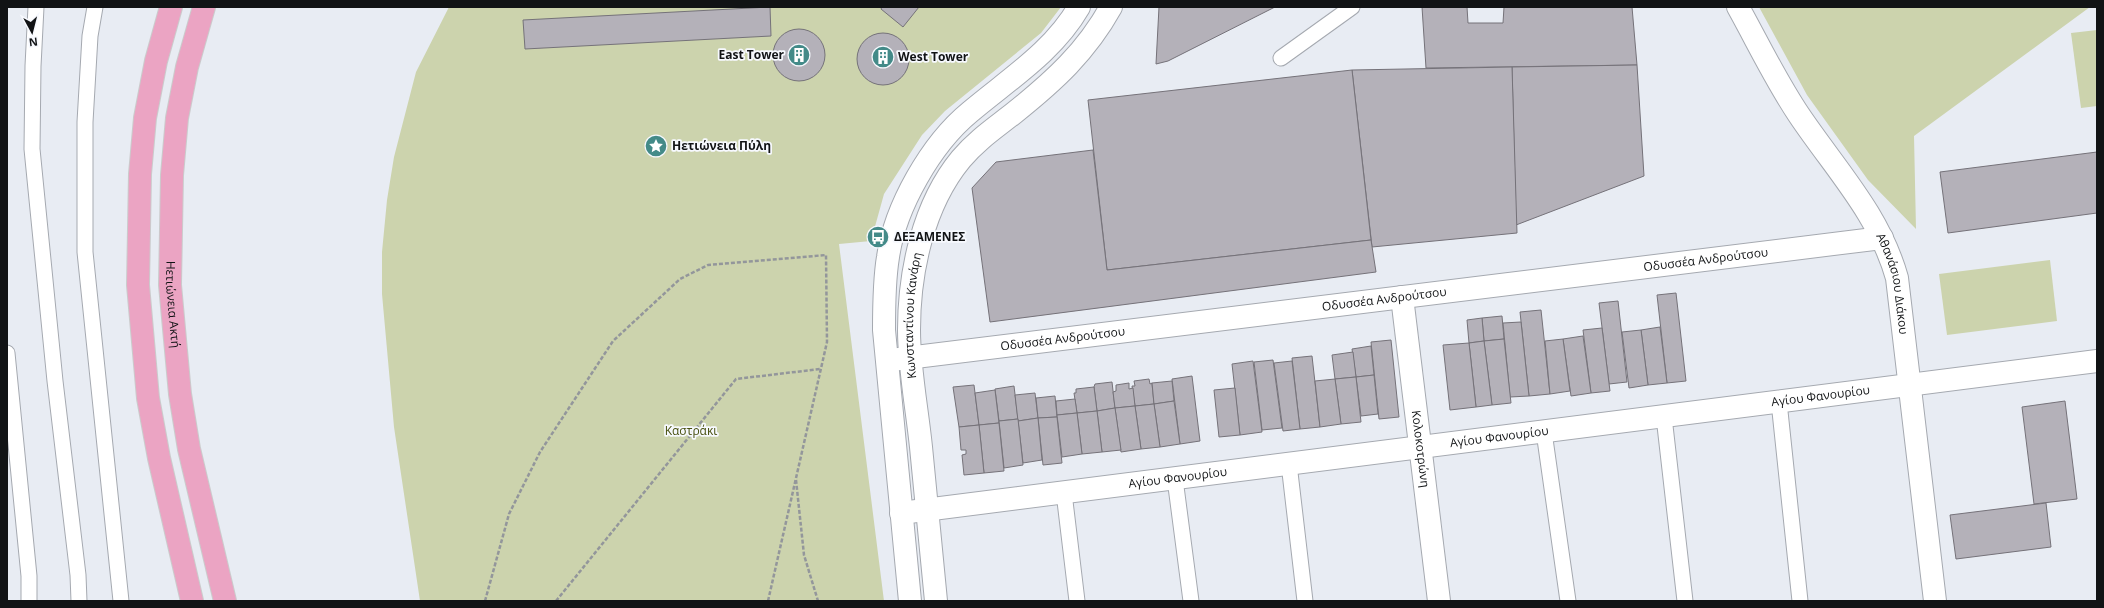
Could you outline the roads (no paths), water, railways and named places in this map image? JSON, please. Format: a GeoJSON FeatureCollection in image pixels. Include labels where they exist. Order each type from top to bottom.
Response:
{"type":"FeatureCollection","features":[{"type":"Feature","properties":{"kind":"main road"},"geometry":{"type":"LineString","coordinates":[[172,7],[156,61],[145,118],[140,174],[138,284],[148,398],[159,458],[192,601]]}},
{"type":"Feature","properties":{"kind":"main road","name":"Ηετιώνεια Ακτή"},"geometry":{"type":"LineString","coordinates":[[204,7],[187,67],[177,118],[172,175],[170,285],[180,394],[189,449],[225,601]]}},
{"type":"Feature","properties":{"kind":"street"},"geometry":{"type":"LineString","coordinates":[[910,601],[886,361],[884,302],[888,257],[897,222],[911,191],[931,156],[958,124],[969,113],[1038,58],[1072,20],[1079,7]]}},
{"type":"Feature","properties":{"kind":"street","name":"Κωνσταντίνου Κανάρη"},"geometry":{"type":"LineString","coordinates":[[936,601],[911,358],[909,324],[914,270],[923,231],[952,170],[982,136],[1026,103],[1079,55],[1111,7]]}},
{"type":"Feature","properties":{"kind":"street","name":"Αθανάσιου Διάκου"},"geometry":{"type":"LineString","coordinates":[[1738,7],[1791,102],[1868,211],[1882,238],[1897,278],[1935,601]]}},
{"type":"Feature","properties":{"kind":"street","name":"Οδυσσέα Ανδρούτσου"},"geometry":{"type":"LineString","coordinates":[[886,361],[1402,296],[1882,238]]}},
{"type":"Feature","properties":{"kind":"street","name":"Κολοκοτρώνη"},"geometry":{"type":"LineString","coordinates":[[1402,296],[1439,601]]}},
{"type":"Feature","properties":{"kind":"street","name":"Αγίου Φανουρίου"},"geometry":{"type":"LineString","coordinates":[[901,513],[2097,361]]}},
{"type":"Feature","properties":{"kind":"lane"},"geometry":{"type":"LineString","coordinates":[[36,7],[33,66],[32,149],[55,381],[78,575],[79,601]]}},
{"type":"Feature","properties":{"kind":"lane"},"geometry":{"type":"LineString","coordinates":[[95,7],[90,36],[85,122],[85,252],[121,601]]}},
{"type":"Feature","properties":{"kind":"lane"},"geometry":{"type":"LineString","coordinates":[[1281,58],[1352,7]]}},
{"type":"Feature","properties":{"kind":"lane"},"geometry":{"type":"LineString","coordinates":[[7,353],[29,576],[29,601]]}},
{"type":"Feature","properties":{"kind":"lane"},"geometry":{"type":"LineString","coordinates":[[1779,402],[1800,601]]}},
{"type":"Feature","properties":{"kind":"lane"},"geometry":{"type":"LineString","coordinates":[[1664,417],[1685,601]]}},
{"type":"Feature","properties":{"kind":"lane"},"geometry":{"type":"LineString","coordinates":[[1544,432],[1568,601]]}},
{"type":"Feature","properties":{"kind":"lane"},"geometry":{"type":"LineString","coordinates":[[1289,464],[1305,601]]}},
{"type":"Feature","properties":{"kind":"lane"},"geometry":{"type":"LineString","coordinates":[[1175,479],[1191,601]]}},
{"type":"Feature","properties":{"kind":"lane"},"geometry":{"type":"LineString","coordinates":[[1064,493],[1077,601]]}},
{"type":"Feature","properties":{"kind":"place","name":"East Tower"},"geometry":{"type":"Point","coordinates":[799,55]}},
{"type":"Feature","properties":{"kind":"place","name":"West Tower"},"geometry":{"type":"Point","coordinates":[883,57]}},
{"type":"Feature","properties":{"kind":"place","name":"Ηετιώνεια Πύλη"},"geometry":{"type":"Point","coordinates":[656,146]}},
{"type":"Feature","properties":{"kind":"place","name":"ΔΕΞΑΜΕΝΕΣ"},"geometry":{"type":"Point","coordinates":[878,237]}},
{"type":"Feature","properties":{"kind":"park label","name":"Καστράκι"},"geometry":{"type":"Point","coordinates":[691,431]}}]}
